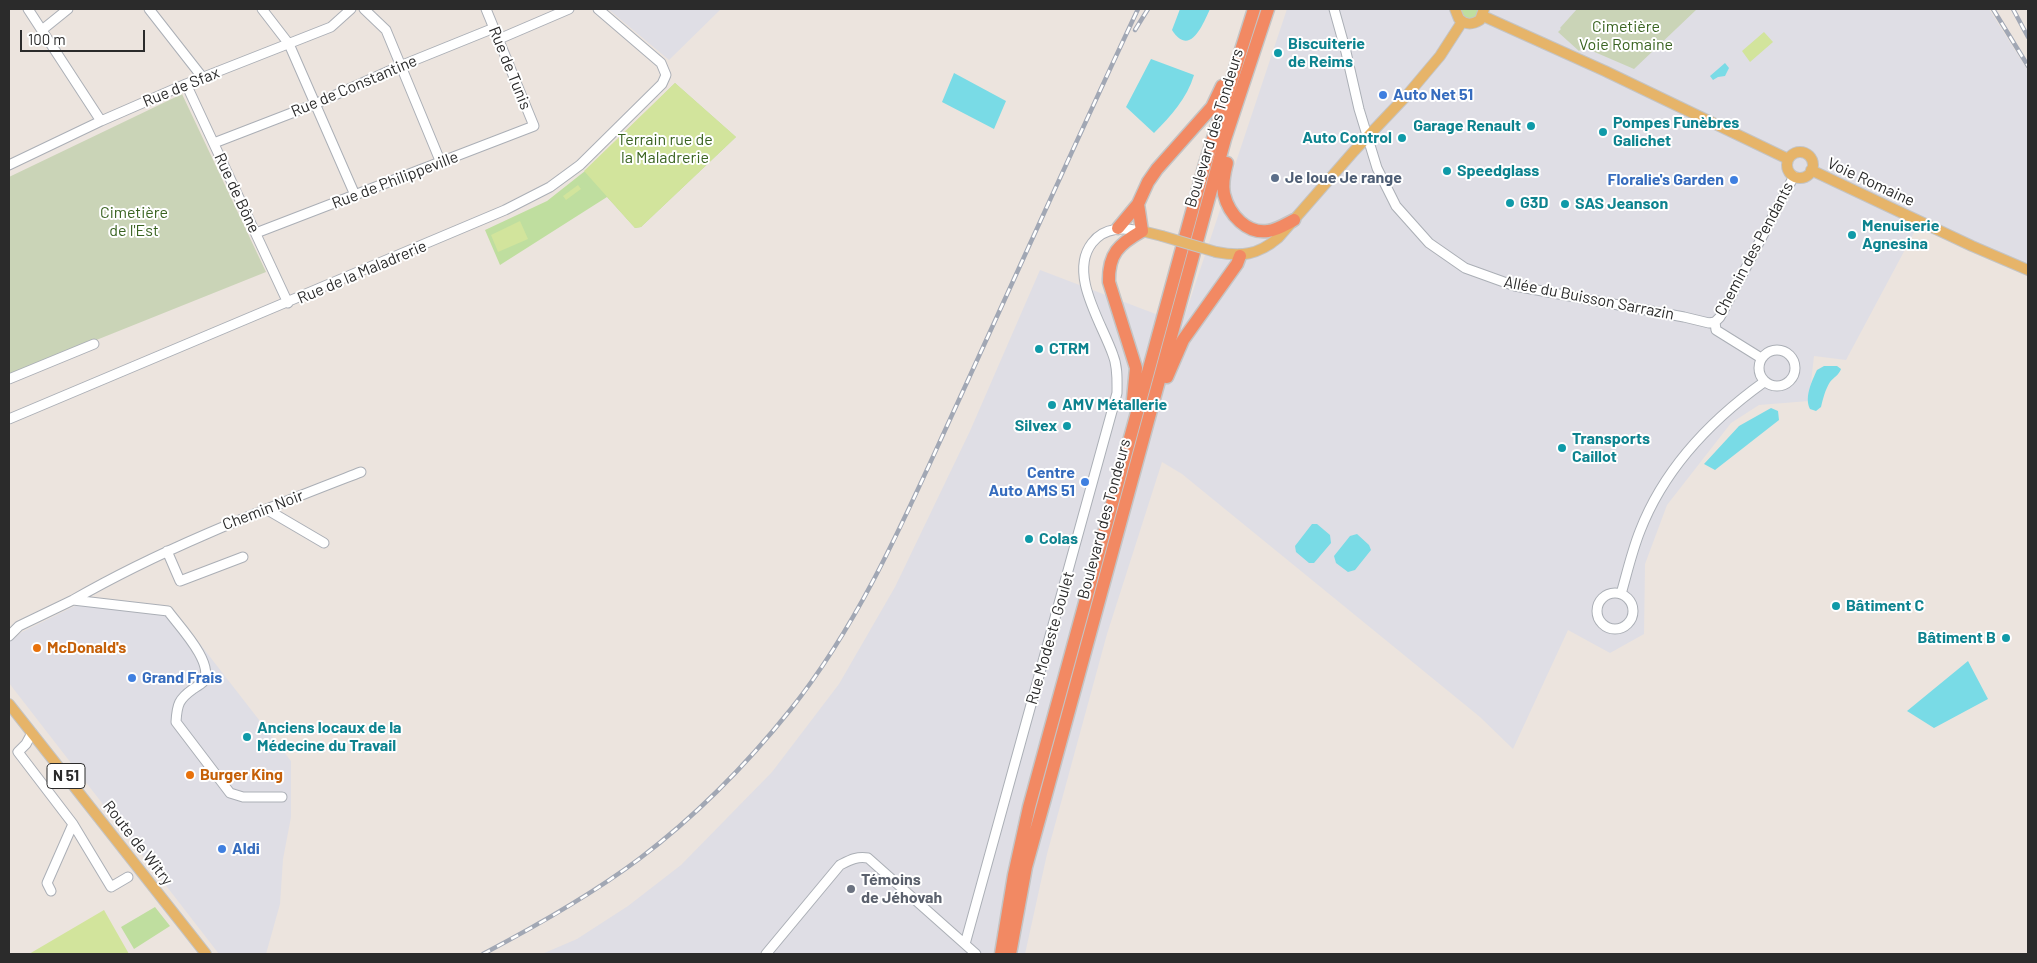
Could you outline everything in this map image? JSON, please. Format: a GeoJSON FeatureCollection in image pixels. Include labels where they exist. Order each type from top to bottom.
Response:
{"type":"FeatureCollection","features":[{"type":"Feature","properties":{"kind":"highway"},"geometry":{"type":"LineString","coordinates":[[1118,228],[1138,204],[1148,182],[1157,169],[1212,107],[1219,94],[1242,27],[1253,9]]}},
{"type":"Feature","properties":{"kind":"highway","name":"Boulevard des Tondeurs"},"geometry":{"type":"LineString","coordinates":[[1001,954],[1021,844],[1080,619],[1205,164],[1253,9]]}},
{"type":"Feature","properties":{"kind":"highway","name":"Boulevard des Tondeurs"},"geometry":{"type":"LineString","coordinates":[[1010,954],[1026,867],[1225,139],[1268,9]]}},
{"type":"Feature","properties":{"kind":"highway"},"geometry":{"type":"LineString","coordinates":[[1255,48],[1223,179],[1224,194],[1234,216],[1244,226],[1258,231],[1270,231],[1294,220]]}},
{"type":"Feature","properties":{"kind":"highway"},"geometry":{"type":"LineString","coordinates":[[1080,619],[1087,570],[1131,410],[1136,379],[1132,353],[1109,282],[1108,269],[1117,249],[1126,240],[1142,231],[1138,204]]}},
{"type":"Feature","properties":{"kind":"highway"},"geometry":{"type":"LineString","coordinates":[[1132,481],[1145,450],[1166,380],[1183,340],[1237,264],[1240,256]]}},
{"type":"Feature","properties":{"kind":"main road"},"geometry":{"type":"LineString","coordinates":[[1455,9],[1456,15],[1462,22],[1471,24],[1476,22],[1483,12],[1788,159]]}},
{"type":"Feature","properties":{"kind":"main road"},"geometry":{"type":"LineString","coordinates":[[1142,231],[1216,252],[1240,256],[1266,248],[1278,238],[1440,56],[1462,22]]}},
{"type":"Feature","properties":{"kind":"main road"},"geometry":{"type":"LineString","coordinates":[[1794,153],[1806,154],[1812,160],[1812,170],[1806,176],[1794,176],[1787,167],[1788,159],[1794,153]]}},
{"type":"Feature","properties":{"kind":"main road","name":"Voie Romaine"},"geometry":{"type":"LineString","coordinates":[[1812,170],[1972,246],[2028,270]]}},
{"type":"Feature","properties":{"kind":"main road","name":"Route de Witry"},"geometry":{"type":"LineString","coordinates":[[9,706],[206,954]]}},
{"type":"Feature","properties":{"kind":"street"},"geometry":{"type":"LineString","coordinates":[[28,9],[101,121]]}},
{"type":"Feature","properties":{"kind":"street"},"geometry":{"type":"LineString","coordinates":[[42,30],[68,9]]}},
{"type":"Feature","properties":{"kind":"street"},"geometry":{"type":"LineString","coordinates":[[149,9],[202,78]]}},
{"type":"Feature","properties":{"kind":"street"},"geometry":{"type":"LineString","coordinates":[[262,9],[289,44],[355,195]]}},
{"type":"Feature","properties":{"kind":"street","name":"Rue de Sfax"},"geometry":{"type":"LineString","coordinates":[[9,165],[101,121],[186,84],[331,28],[351,9]]}},
{"type":"Feature","properties":{"kind":"street"},"geometry":{"type":"LineString","coordinates":[[364,9],[386,30],[441,163]]}},
{"type":"Feature","properties":{"kind":"street","name":"Rue de Tunis"},"geometry":{"type":"LineString","coordinates":[[486,9],[534,126]]}},
{"type":"Feature","properties":{"kind":"street"},"geometry":{"type":"LineString","coordinates":[[499,39],[570,9]]}},
{"type":"Feature","properties":{"kind":"street","name":"Rue de la Maladrerie"},"geometry":{"type":"LineString","coordinates":[[9,419],[505,210],[550,187],[580,165],[662,84],[666,75],[661,63],[598,9]]}},
{"type":"Feature","properties":{"kind":"street","name":"Allée du Buisson Sarrazin"},"geometry":{"type":"LineString","coordinates":[[1334,9],[1359,109],[1369,136],[1377,168],[1396,206],[1429,243],[1465,268],[1515,286],[1684,316],[1709,323],[1715,322]]}},
{"type":"Feature","properties":{"kind":"street","name":"Rue de Constantine"},"geometry":{"type":"LineString","coordinates":[[214,143],[315,104],[400,66],[494,28]]}},
{"type":"Feature","properties":{"kind":"street","name":"Rue de Bône"},"geometry":{"type":"LineString","coordinates":[[186,84],[288,303]]}},
{"type":"Feature","properties":{"kind":"street","name":"Rue de Philippeville"},"geometry":{"type":"LineString","coordinates":[[256,233],[534,126]]}},
{"type":"Feature","properties":{"kind":"street","name":"Chemin des Pendants"},"geometry":{"type":"LineString","coordinates":[[1715,322],[1720,317],[1794,176]]}},
{"type":"Feature","properties":{"kind":"street"},"geometry":{"type":"LineString","coordinates":[[1118,228],[1142,231]]}},
{"type":"Feature","properties":{"kind":"street","name":"Rue Modeste Goulet"},"geometry":{"type":"LineString","coordinates":[[965,944],[1117,393],[1114,356],[1084,279],[1083,264],[1088,249],[1096,238],[1118,228]]}},
{"type":"Feature","properties":{"kind":"street"},"geometry":{"type":"LineString","coordinates":[[1715,322],[1716,330],[1761,358]]}},
{"type":"Feature","properties":{"kind":"street"},"geometry":{"type":"LineString","coordinates":[[9,379],[94,344]]}},
{"type":"Feature","properties":{"kind":"street"},"geometry":{"type":"LineString","coordinates":[[1775,350],[1785,352],[1793,358],[1796,369],[1792,379],[1784,386],[1774,387],[1764,382],[1759,375],[1758,366],[1761,358],[1766,353],[1775,350]]}},
{"type":"Feature","properties":{"kind":"street"},"geometry":{"type":"LineString","coordinates":[[1621,594],[1640,530],[1660,491],[1677,464],[1717,420],[1764,382]]}},
{"type":"Feature","properties":{"kind":"street","name":"Chemin Noir"},"geometry":{"type":"LineString","coordinates":[[9,636],[19,626],[73,600],[110,578],[212,530],[361,472]]}},
{"type":"Feature","properties":{"kind":"street"},"geometry":{"type":"LineString","coordinates":[[266,509],[324,543]]}},
{"type":"Feature","properties":{"kind":"street"},"geometry":{"type":"LineString","coordinates":[[167,551],[180,580],[243,557]]}},
{"type":"Feature","properties":{"kind":"street"},"geometry":{"type":"LineString","coordinates":[[1610,594],[1621,594],[1628,599],[1633,609],[1631,620],[1623,627],[1608,629],[1602,624],[1597,615],[1598,606],[1603,597],[1610,594]]}},
{"type":"Feature","properties":{"kind":"street"},"geometry":{"type":"LineString","coordinates":[[73,600],[168,611],[202,658],[206,670],[203,682],[184,696],[177,706],[176,722],[230,793],[244,797],[282,797]]}},
{"type":"Feature","properties":{"kind":"street"},"geometry":{"type":"LineString","coordinates":[[32,733],[26,744],[18,752],[73,824],[111,887],[128,876]]}},
{"type":"Feature","properties":{"kind":"street"},"geometry":{"type":"LineString","coordinates":[[50,891],[47,883],[73,824]]}},
{"type":"Feature","properties":{"kind":"street"},"geometry":{"type":"LineString","coordinates":[[766,954],[840,865],[852,858],[862,857],[868,858],[976,954]]}},
{"type":"Feature","properties":{"kind":"shaded area"},"geometry":{"type":"Polygon","coordinates":[[[608,9],[721,9],[669,60],[608,9]]]}},
{"type":"Feature","properties":{"kind":"shaded area"},"geometry":{"type":"Polygon","coordinates":[[[1287,9],[1989,9],[2028,71],[2028,265],[1916,229],[1846,360],[1814,356],[1809,401],[1759,405],[1731,423],[1667,505],[1645,564],[1644,634],[1610,653],[1568,630],[1513,749],[1480,717],[1182,474],[1162,462],[1107,634],[1047,854],[1025,954],[542,954],[577,939],[628,906],[681,865],[772,772],[839,684],[895,587],[970,431],[1040,270],[1182,324],[1287,9]]]}},
{"type":"Feature","properties":{"kind":"shaded area"},"geometry":{"type":"Polygon","coordinates":[[[77,605],[179,617],[291,761],[291,817],[283,859],[280,904],[266,954],[219,954],[9,683],[9,642],[22,632],[77,605]]]}},
{"type":"Feature","properties":{"kind":"green space"},"geometry":{"type":"Polygon","coordinates":[[[1460,9],[1480,9],[1475,18],[1468,19],[1463,16],[1460,9]]]}},
{"type":"Feature","properties":{"kind":"green space","name":"Cimetière Voie Romaine"},"geometry":{"type":"Polygon","coordinates":[[[1577,9],[1697,9],[1634,69],[1583,47],[1579,51],[1558,32],[1577,9]]]}},
{"type":"Feature","properties":{"kind":"green space"},"geometry":{"type":"Polygon","coordinates":[[[1764,32],[1773,42],[1750,62],[1742,51],[1764,32]]]}},
{"type":"Feature","properties":{"kind":"green space","name":"Terrain rue de la Maladrerie"},"geometry":{"type":"Polygon","coordinates":[[[675,83],[736,137],[641,227],[635,228],[607,197],[500,265],[485,230],[547,201],[585,171],[675,83]]]}},
{"type":"Feature","properties":{"kind":"green space","name":"Terrain rue de la Maladrerie"},"geometry":{"type":"Polygon","coordinates":[[[675,83],[736,137],[641,227],[635,228],[584,171],[675,83]]]}},
{"type":"Feature","properties":{"kind":"green space","name":"Cimetière de l'Est"},"geometry":{"type":"Polygon","coordinates":[[[182,94],[266,272],[9,375],[9,177],[182,94]]]}},
{"type":"Feature","properties":{"kind":"green space"},"geometry":{"type":"Polygon","coordinates":[[[578,185],[581,189],[566,200],[563,196],[578,185]]]}},
{"type":"Feature","properties":{"kind":"green space"},"geometry":{"type":"Polygon","coordinates":[[[520,221],[528,239],[498,252],[491,235],[520,221]]]}},
{"type":"Feature","properties":{"kind":"green space"},"geometry":{"type":"Polygon","coordinates":[[[155,907],[170,926],[134,949],[121,927],[155,907]]]}},
{"type":"Feature","properties":{"kind":"green space"},"geometry":{"type":"Polygon","coordinates":[[[104,910],[129,954],[29,954],[104,910]]]}},
{"type":"Feature","properties":{"kind":"water"},"geometry":{"type":"Polygon","coordinates":[[[1180,9],[1210,9],[1200,30],[1190,40],[1185,41],[1179,38],[1172,30],[1180,9]]]}},
{"type":"Feature","properties":{"kind":"water"},"geometry":{"type":"Polygon","coordinates":[[[1151,59],[1194,75],[1178,106],[1154,133],[1126,107],[1151,59]]]}},
{"type":"Feature","properties":{"kind":"water"},"geometry":{"type":"Polygon","coordinates":[[[1725,63],[1729,68],[1725,76],[1713,80],[1710,76],[1725,63]]]}},
{"type":"Feature","properties":{"kind":"water"},"geometry":{"type":"Polygon","coordinates":[[[954,73],[1006,101],[994,129],[942,102],[954,73]]]}},
{"type":"Feature","properties":{"kind":"water"},"geometry":{"type":"Polygon","coordinates":[[[1824,366],[1837,366],[1841,369],[1830,382],[1825,391],[1821,407],[1816,411],[1810,409],[1808,394],[1817,370],[1824,366]]]}},
{"type":"Feature","properties":{"kind":"water"},"geometry":{"type":"Polygon","coordinates":[[[1771,408],[1778,411],[1779,420],[1715,470],[1704,464],[1739,426],[1771,408]]]}},
{"type":"Feature","properties":{"kind":"water"},"geometry":{"type":"Polygon","coordinates":[[[1312,524],[1317,524],[1330,535],[1331,543],[1314,563],[1309,563],[1296,552],[1295,546],[1312,524]]]}},
{"type":"Feature","properties":{"kind":"water"},"geometry":{"type":"Polygon","coordinates":[[[1357,534],[1369,545],[1371,550],[1355,570],[1348,572],[1336,563],[1334,556],[1350,536],[1357,534]]]}},
{"type":"Feature","properties":{"kind":"water"},"geometry":{"type":"Polygon","coordinates":[[[1968,661],[1988,699],[1934,728],[1907,711],[1968,661]]]}},
{"type":"Feature","properties":{"kind":"railway"},"geometry":{"type":"LineString","coordinates":[[483,954],[583,897],[639,859],[681,825],[757,750],[817,674],[841,637],[884,561],[1138,9]]}},
{"type":"Feature","properties":{"kind":"railway"},"geometry":{"type":"LineString","coordinates":[[1135,30],[1148,9]]}},
{"type":"Feature","properties":{"kind":"railway"},"geometry":{"type":"LineString","coordinates":[[1993,9],[2028,66]]}},
{"type":"Feature","properties":{"kind":"railway"},"geometry":{"type":"LineString","coordinates":[[2013,9],[2028,37]]}},
{"type":"Feature","properties":{"kind":"place","name":"Biscuiterie de Reims"},"geometry":{"type":"Point","coordinates":[1278,53]}},
{"type":"Feature","properties":{"kind":"place","name":"Auto Net 51"},"geometry":{"type":"Point","coordinates":[1383,95]}},
{"type":"Feature","properties":{"kind":"place","name":"Garage Renault"},"geometry":{"type":"Point","coordinates":[1531,126]}},
{"type":"Feature","properties":{"kind":"place","name":"Pompes Funèbres Galichet"},"geometry":{"type":"Point","coordinates":[1603,132]}},
{"type":"Feature","properties":{"kind":"place","name":"Auto Control"},"geometry":{"type":"Point","coordinates":[1402,138]}},
{"type":"Feature","properties":{"kind":"place","name":"Speedglass"},"geometry":{"type":"Point","coordinates":[1447,171]}},
{"type":"Feature","properties":{"kind":"place","name":"Je loue Je range"},"geometry":{"type":"Point","coordinates":[1275,178]}},
{"type":"Feature","properties":{"kind":"place","name":"Floralie's Garden"},"geometry":{"type":"Point","coordinates":[1734,180]}},
{"type":"Feature","properties":{"kind":"place","name":"G3D"},"geometry":{"type":"Point","coordinates":[1510,203]}},
{"type":"Feature","properties":{"kind":"place","name":"SAS Jeanson"},"geometry":{"type":"Point","coordinates":[1565,204]}},
{"type":"Feature","properties":{"kind":"place","name":"Menuiserie Agnesina"},"geometry":{"type":"Point","coordinates":[1852,235]}},
{"type":"Feature","properties":{"kind":"place","name":"CTRM"},"geometry":{"type":"Point","coordinates":[1039,349]}},
{"type":"Feature","properties":{"kind":"place","name":"AMV Métallerie"},"geometry":{"type":"Point","coordinates":[1052,405]}},
{"type":"Feature","properties":{"kind":"place","name":"Silvex"},"geometry":{"type":"Point","coordinates":[1067,426]}},
{"type":"Feature","properties":{"kind":"place","name":"Transports Caillot"},"geometry":{"type":"Point","coordinates":[1562,448]}},
{"type":"Feature","properties":{"kind":"place","name":"Centre Auto AMS 51"},"geometry":{"type":"Point","coordinates":[1085,482]}},
{"type":"Feature","properties":{"kind":"place","name":"Colas"},"geometry":{"type":"Point","coordinates":[1029,539]}},
{"type":"Feature","properties":{"kind":"place","name":"Bâtiment C"},"geometry":{"type":"Point","coordinates":[1836,606]}},
{"type":"Feature","properties":{"kind":"place","name":"Bâtiment B"},"geometry":{"type":"Point","coordinates":[2006,638]}},
{"type":"Feature","properties":{"kind":"place","name":"McDonald's"},"geometry":{"type":"Point","coordinates":[37,648]}},
{"type":"Feature","properties":{"kind":"place","name":"Grand Frais"},"geometry":{"type":"Point","coordinates":[132,678]}},
{"type":"Feature","properties":{"kind":"place","name":"Anciens locaux de la Médecine du Travail"},"geometry":{"type":"Point","coordinates":[247,737]}},
{"type":"Feature","properties":{"kind":"place","name":"Burger King"},"geometry":{"type":"Point","coordinates":[190,775]}},
{"type":"Feature","properties":{"kind":"place","name":"Aldi"},"geometry":{"type":"Point","coordinates":[222,849]}},
{"type":"Feature","properties":{"kind":"place","name":"Témoins de Jéhovah"},"geometry":{"type":"Point","coordinates":[851,889]}}]}
